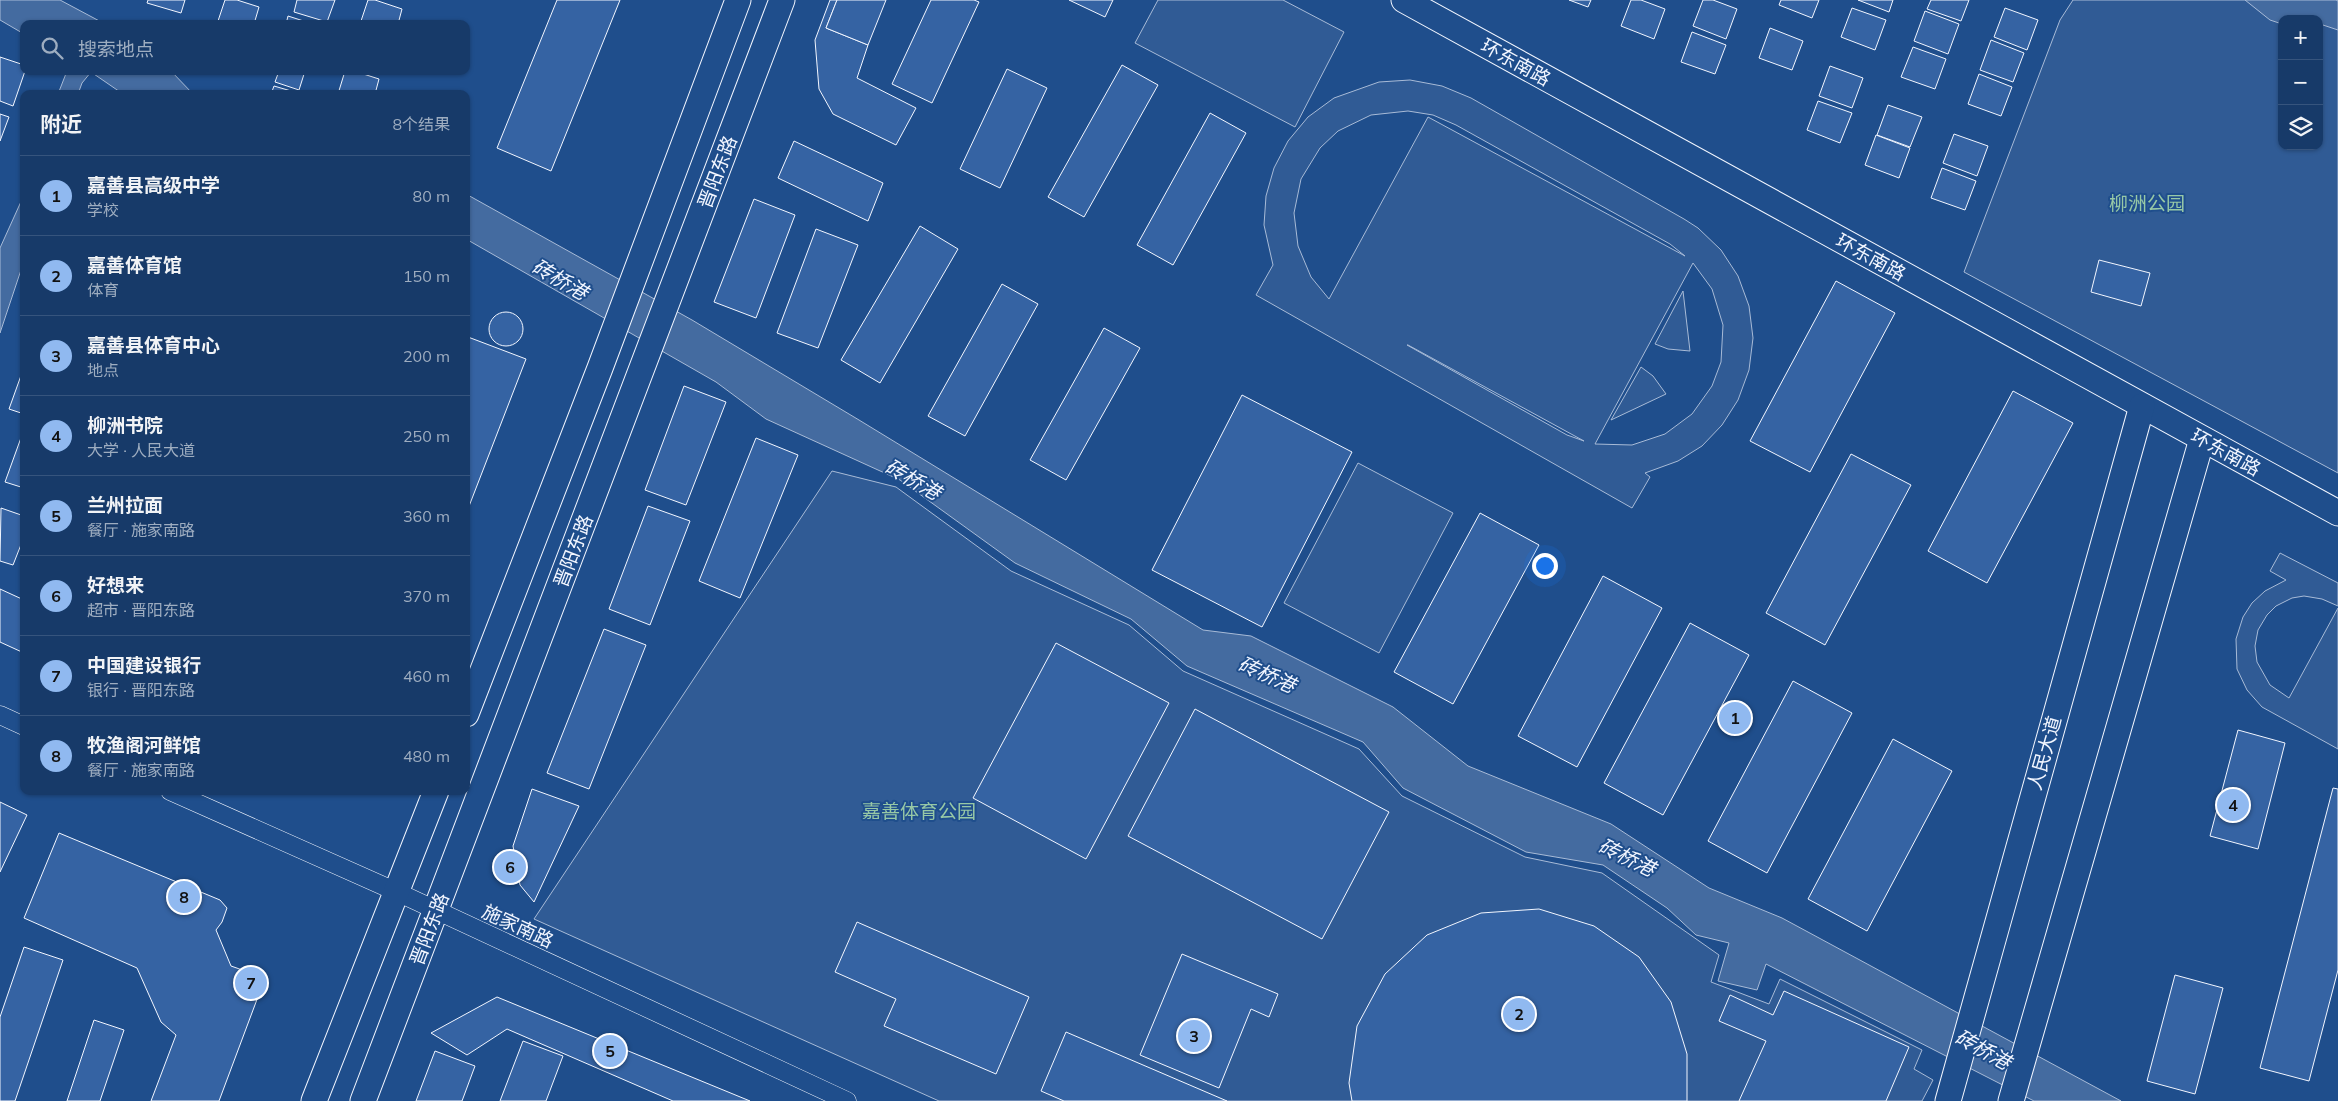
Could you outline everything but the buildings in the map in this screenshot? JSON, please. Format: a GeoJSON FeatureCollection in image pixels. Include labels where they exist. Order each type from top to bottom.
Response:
{"type":"FeatureCollection","features":[{"type":"Feature","properties":{"kind":"main road"},"geometry":{"type":"LineString","coordinates":[[470,704],[600,368],[738,0]]}},
{"type":"Feature","properties":{"kind":"main road","name":"晋阳东路"},"geometry":{"type":"LineString","coordinates":[[363,1101],[782,0]]}},
{"type":"Feature","properties":{"kind":"main road","name":"环东南路"},"geometry":{"type":"LineString","coordinates":[[1404,0],[2338,513]]}},
{"type":"Feature","properties":{"kind":"main road","name":"人民大道"},"geometry":{"type":"LineString","coordinates":[[1948,1101],[2142,406]]}},
{"type":"Feature","properties":{"kind":"main road"},"geometry":{"type":"LineString","coordinates":[[2011,1101],[2202,439]]}},
{"type":"Feature","properties":{"kind":"main road"},"geometry":{"type":"LineString","coordinates":[[314,1101],[434,795]]}},
{"type":"Feature","properties":{"kind":"street"},"geometry":{"type":"LineString","coordinates":[[0,715],[20,724]]}},
{"type":"Feature","properties":{"kind":"street","name":"施家南路"},"geometry":{"type":"LineString","coordinates":[[179,795],[397,892],[436,912],[847,1101]]}},
{"type":"Feature","properties":{"kind":"shaded area"},"geometry":{"type":"Polygon","coordinates":[[[1158,0],[1283,0],[1344,32],[1295,127],[1135,43],[1158,0]]]}},
{"type":"Feature","properties":{"kind":"shaded area","name":"柳洲公园"},"geometry":{"type":"Polygon","coordinates":[[[2073,0],[2338,0],[2338,473],[1964,272],[2060,20],[2073,0]]]}},
{"type":"Feature","properties":{"kind":"shaded area"},"geometry":{"type":"Polygon","coordinates":[[[1410,80],[1442,86],[1471,98],[1698,228],[1721,250],[1738,276],[1749,306],[1753,338],[1749,370],[1738,400],[1722,425],[1702,446],[1678,461],[1645,473],[1650,477],[1632,508],[1256,295],[1273,265],[1264,225],[1266,196],[1274,168],[1288,141],[1308,117],[1334,98],[1379,82],[1410,80]],[[1408,111],[1371,115],[1338,131],[1320,148],[1301,179],[1294,213],[1298,246],[1311,277],[1329,299],[1428,117],[1685,256],[1670,244],[1456,125],[1433,115],[1408,111]],[[1693,263],[1595,444],[1632,445],[1665,434],[1692,414],[1712,386],[1721,362],[1723,325],[1712,289],[1693,263]],[[1407,345],[1567,435],[1584,441],[1407,345]]]}},
{"type":"Feature","properties":{"kind":"shaded area"},"geometry":{"type":"Polygon","coordinates":[[[1683,291],[1690,351],[1668,349],[1655,344],[1683,291]]]}},
{"type":"Feature","properties":{"kind":"shaded area"},"geometry":{"type":"Polygon","coordinates":[[[1641,367],[1653,376],[1666,394],[1611,420],[1641,367]]]}},
{"type":"Feature","properties":{"kind":"shaded area"},"geometry":{"type":"Polygon","coordinates":[[[1358,463],[1453,513],[1379,653],[1284,603],[1358,463]]]}},
{"type":"Feature","properties":{"kind":"shaded area","name":"嘉善体育公园"},"geometry":{"type":"Polygon","coordinates":[[[832,471],[896,487],[1011,571],[1129,625],[1183,671],[1359,749],[1402,796],[1525,857],[1602,873],[1719,955],[1711,982],[1769,1004],[1780,979],[1922,1050],[1914,1069],[1933,1080],[1922,1101],[939,1101],[534,919],[832,471]]]}},
{"type":"Feature","properties":{"kind":"shaded area"},"geometry":{"type":"Polygon","coordinates":[[[2280,553],[2338,583],[2338,606],[2322,599],[2304,596],[2292,598],[2276,606],[2267,615],[2258,630],[2255,646],[2257,662],[2270,685],[2289,698],[2338,608],[2338,749],[2262,707],[2247,690],[2237,669],[2236,639],[2243,617],[2252,603],[2265,591],[2286,580],[2270,571],[2280,553]]]}},
{"type":"Feature","properties":{"kind":"water"},"geometry":{"type":"Polygon","coordinates":[[[0,0],[60,0],[98,20],[20,20],[20,32],[0,20],[0,0]]]}},
{"type":"Feature","properties":{"kind":"water"},"geometry":{"type":"Polygon","coordinates":[[[2245,0],[2338,1],[2338,30],[2323,25],[2323,15],[2278,15],[2278,23],[2270,20],[2245,0]]]}},
{"type":"Feature","properties":{"kind":"water"},"geometry":{"type":"Polygon","coordinates":[[[65,75],[89,75],[79,90],[60,90],[65,75]]]}},
{"type":"Feature","properties":{"kind":"water"},"geometry":{"type":"Polygon","coordinates":[[[95,75],[175,75],[189,90],[117,90],[95,75]]]}},
{"type":"Feature","properties":{"kind":"water","name":"砖桥港"},"geometry":{"type":"Polygon","coordinates":[[[470,196],[692,320],[1203,630],[1251,636],[1393,707],[1468,766],[1611,824],[1709,888],[1782,918],[2121,1101],[2034,1101],[1766,964],[1757,990],[1718,981],[1729,943],[1696,935],[1667,908],[1603,865],[1526,852],[1403,788],[1363,742],[1187,666],[1131,619],[1015,563],[900,480],[766,419],[716,382],[470,241],[470,196]]]}},
{"type":"Feature","properties":{"kind":"water"},"geometry":{"type":"Polygon","coordinates":[[[20,204],[20,273],[0,333],[0,248],[20,204]]]}},
{"type":"Feature","properties":{"kind":"place","name":"嘉善县高级中学"},"geometry":{"type":"Point","coordinates":[1735,718]}},
{"type":"Feature","properties":{"kind":"place","name":"柳洲书院"},"geometry":{"type":"Point","coordinates":[2233,805]}},
{"type":"Feature","properties":{"kind":"place","name":"好想来"},"geometry":{"type":"Point","coordinates":[510,867]}},
{"type":"Feature","properties":{"kind":"place","name":"牧渔阁河鲜馆"},"geometry":{"type":"Point","coordinates":[184,897]}},
{"type":"Feature","properties":{"kind":"place","name":"中国建设银行"},"geometry":{"type":"Point","coordinates":[251,983]}},
{"type":"Feature","properties":{"kind":"place","name":"嘉善体育馆"},"geometry":{"type":"Point","coordinates":[1519,1014]}},
{"type":"Feature","properties":{"kind":"place","name":"嘉善县体育中心"},"geometry":{"type":"Point","coordinates":[1194,1036]}},
{"type":"Feature","properties":{"kind":"place","name":"兰州拉面"},"geometry":{"type":"Point","coordinates":[610,1051]}}]}
